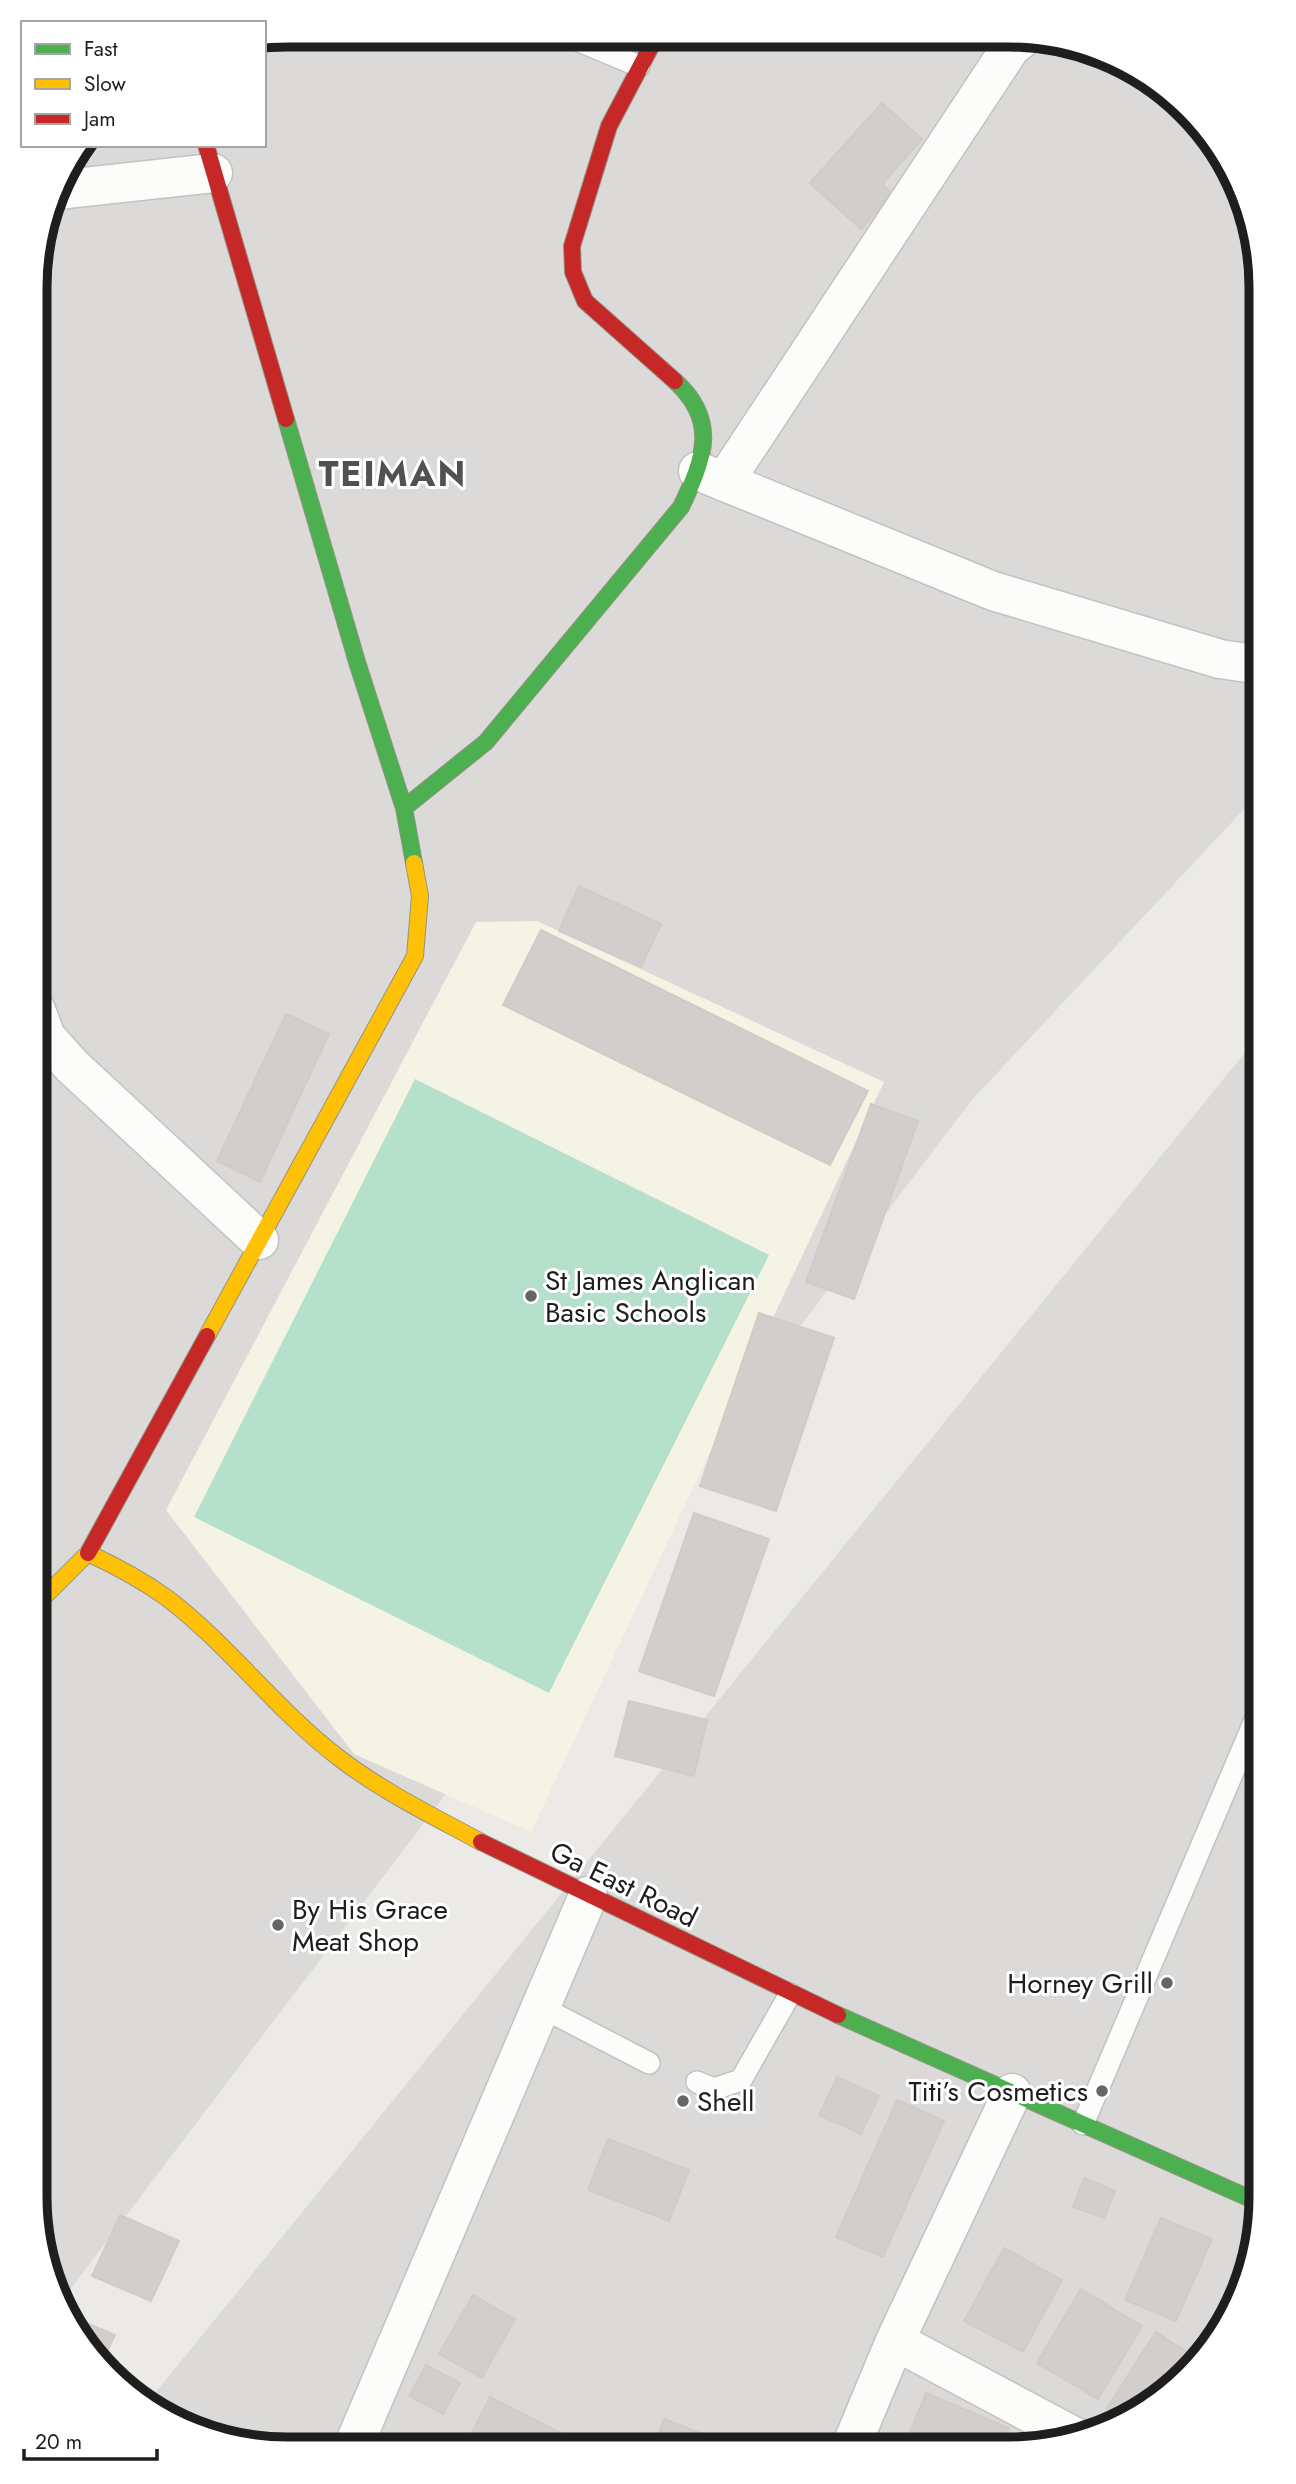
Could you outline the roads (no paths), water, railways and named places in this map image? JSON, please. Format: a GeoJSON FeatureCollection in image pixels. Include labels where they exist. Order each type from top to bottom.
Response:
{"type":"FeatureCollection","features":[{"type":"Feature","properties":{"kind":"street"},"geometry":{"type":"LineString","coordinates":[[650,47],[610,126],[572,246],[573,272],[586,302],[694,398],[704,425],[711,477]]}},
{"type":"Feature","properties":{"kind":"street"},"geometry":{"type":"LineString","coordinates":[[404,807],[486,742],[681,506],[711,477],[1011,47]]}},
{"type":"Feature","properties":{"kind":"street"},"geometry":{"type":"LineString","coordinates":[[47,1594],[88,1553],[415,956],[420,896],[404,807],[357,662],[209,159],[70,187]]}},
{"type":"Feature","properties":{"kind":"street"},"geometry":{"type":"LineString","coordinates":[[711,477],[993,591],[1220,659],[1249,663]]}},
{"type":"Feature","properties":{"kind":"street"},"geometry":{"type":"LineString","coordinates":[[47,1038],[72,1066],[259,1240]]}},
{"type":"Feature","properties":{"kind":"street","name":"Ga East Road"},"geometry":{"type":"LineString","coordinates":[[88,1553],[123,1566],[170,1599],[287,1715],[348,1767],[448,1825],[790,1994],[1248,2198]]}},
{"type":"Feature","properties":{"kind":"street"},"geometry":{"type":"LineString","coordinates":[[357,2437],[588,1896]]}},
{"type":"Feature","properties":{"kind":"street"},"geometry":{"type":"LineString","coordinates":[[855,2437],[895,2341],[1012,2093]]}},
{"type":"Feature","properties":{"kind":"street"},"geometry":{"type":"LineString","coordinates":[[895,2341],[1063,2431]]}},
{"type":"Feature","properties":{"kind":"lane"},"geometry":{"type":"LineString","coordinates":[[594,47],[639,66]]}},
{"type":"Feature","properties":{"kind":"lane"},"geometry":{"type":"LineString","coordinates":[[1083,2124],[1248,1736]]}},
{"type":"Feature","properties":{"kind":"lane"},"geometry":{"type":"LineString","coordinates":[[697,2082],[714,2089],[741,2080],[790,1994]]}},
{"type":"Feature","properties":{"kind":"lane"},"geometry":{"type":"LineString","coordinates":[[541,2007],[649,2063]]}},
{"type":"Feature","properties":{"kind":"place","name":"St James Anglican Basic Schools"},"geometry":{"type":"Point","coordinates":[531,1296]}},
{"type":"Feature","properties":{"kind":"place","name":"By His Grace Meat Shop"},"geometry":{"type":"Point","coordinates":[278,1925]}},
{"type":"Feature","properties":{"kind":"place","name":"Horney Grill"},"geometry":{"type":"Point","coordinates":[1167,1983]}},
{"type":"Feature","properties":{"kind":"place","name":"Titi’s Cosmetics"},"geometry":{"type":"Point","coordinates":[1102,2091]}},
{"type":"Feature","properties":{"kind":"place","name":"Shell"},"geometry":{"type":"Point","coordinates":[683,2101]}},
{"type":"Feature","properties":{"kind":"district","name":"TEIMAN"},"geometry":{"type":"Point","coordinates":[393,474]}}]}
